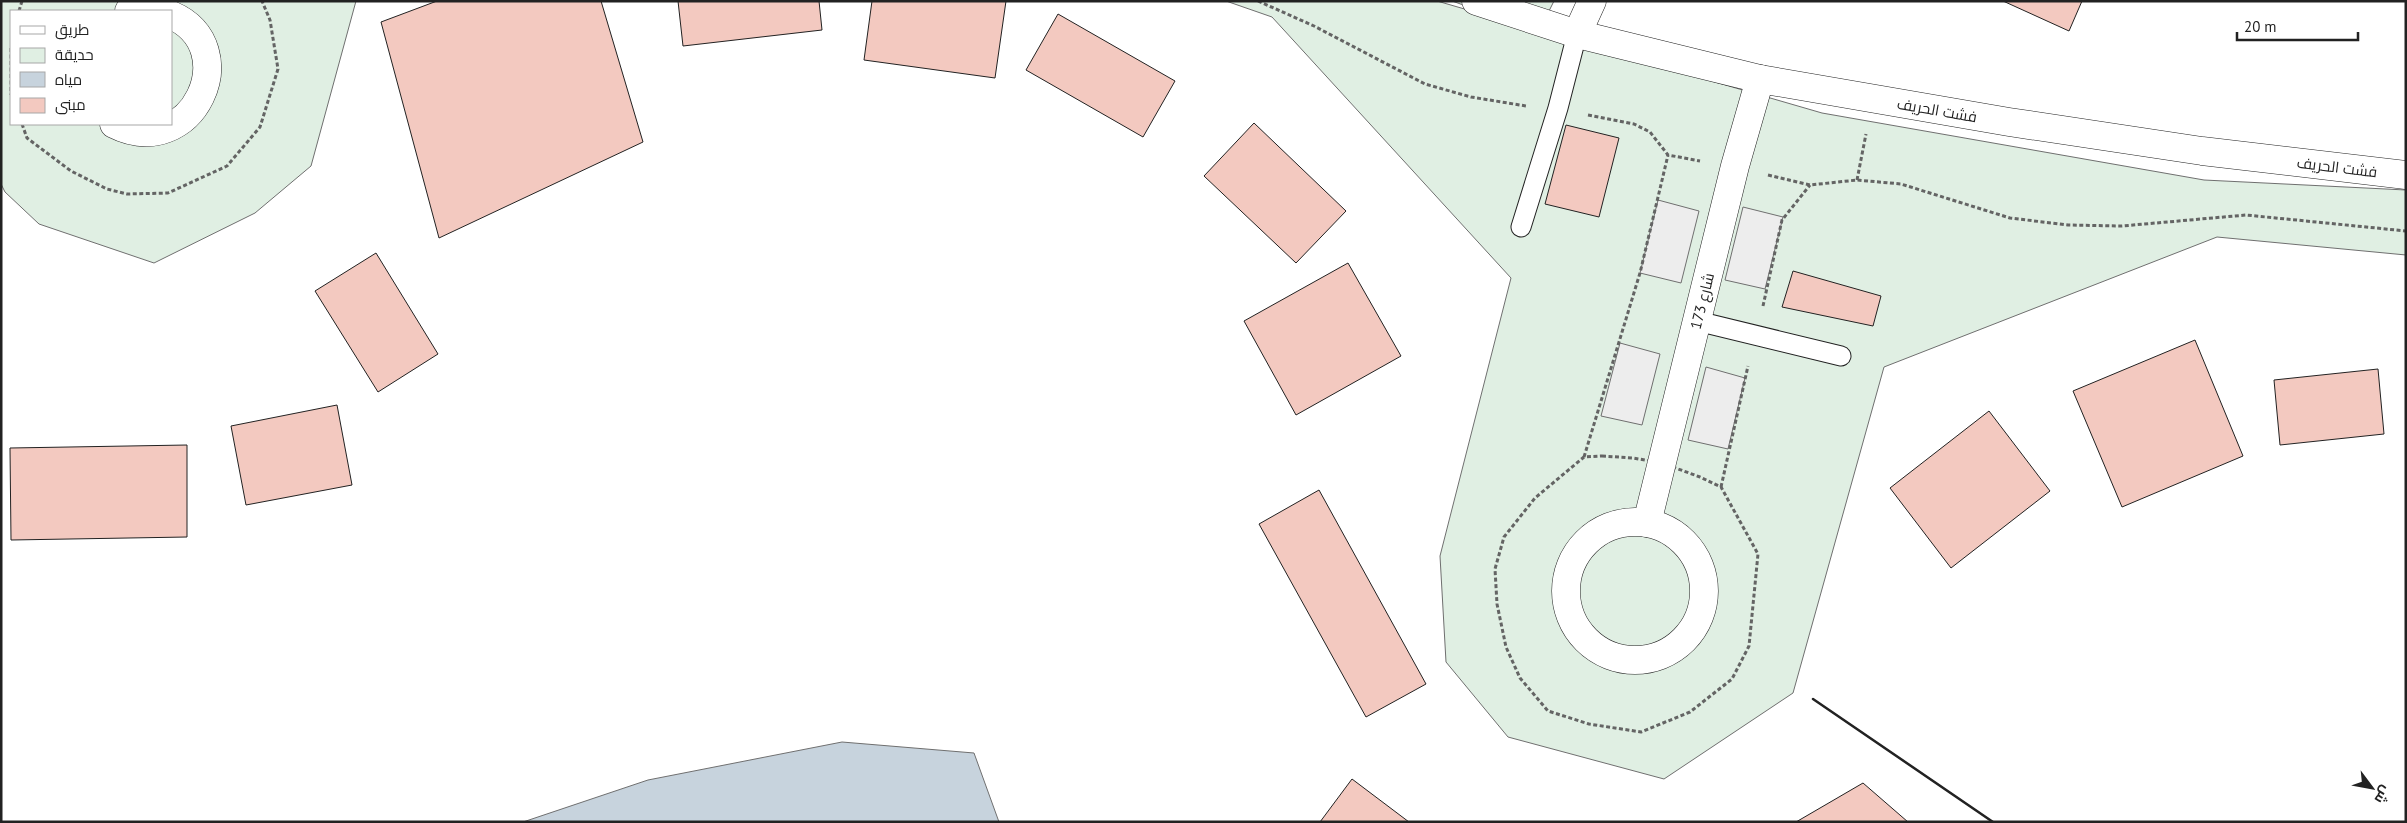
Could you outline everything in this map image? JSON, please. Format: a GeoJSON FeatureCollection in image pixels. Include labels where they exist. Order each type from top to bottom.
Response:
{"type":"FeatureCollection","features":[{"type":"Feature","properties":{"kind":"street","name":"فشت الحريف"},"geometry":{"type":"LineString","coordinates":[[1476,1],[1577,34],[1760,79],[2009,122],[2173,146],[2406,175]]}},
{"type":"Feature","properties":{"kind":"street"},"geometry":{"type":"LineString","coordinates":[[1577,34],[1592,1]]}},
{"type":"Feature","properties":{"kind":"street"},"geometry":{"type":"LineString","coordinates":[[134,10],[165,9]]}},
{"type":"Feature","properties":{"kind":"street"},"geometry":{"type":"LineString","coordinates":[[116,125],[126,130],[145,132],[165,130],[183,121],[197,106],[205,88],[208,68],[204,49],[194,31],[172,13]]}},
{"type":"Feature","properties":{"kind":"street","name":"شارع 173"},"geometry":{"type":"LineString","coordinates":[[1647,523],[1735,166],[1760,79]]}},
{"type":"Feature","properties":{"kind":"street"},"geometry":{"type":"LineString","coordinates":[[1627,522],[1647,523],[1667,529],[1683,541],[1696,558],[1703,578],[1700,617],[1683,640],[1671,649],[1658,656],[1627,659],[1609,654],[1592,645],[1582,634],[1566,606],[1566,580],[1578,553],[1591,538],[1608,527],[1627,522]]}},
{"type":"Feature","properties":{"kind":"lane"},"geometry":{"type":"LineString","coordinates":[[1521,227],[1558,108],[1577,34]]}},
{"type":"Feature","properties":{"kind":"lane"},"geometry":{"type":"LineString","coordinates":[[1696,321],[1841,356]]}},
{"type":"Feature","properties":{"kind":"path"},"geometry":{"type":"LineString","coordinates":[[1258,1],[1314,26],[1425,84],[1471,97],[1532,107],[1558,108],[1634,124],[1650,132],[1668,155],[1735,166],[1810,185],[1856,180],[1901,184],[2010,218],[2068,225],[2122,226],[2246,215],[2406,231]]}},
{"type":"Feature","properties":{"kind":"path"},"geometry":{"type":"LineString","coordinates":[[1856,180],[1874,99]]}},
{"type":"Feature","properties":{"kind":"path"},"geometry":{"type":"LineString","coordinates":[[1584,457],[1633,458],[1662,463],[1721,487],[1758,554],[1753,629],[1744,659],[1732,679],[1690,712],[1641,732],[1589,724],[1548,711],[1520,678],[1506,647],[1499,612],[1495,570],[1504,537],[1535,498],[1584,457],[1640,273],[1668,155]]}},
{"type":"Feature","properties":{"kind":"green space"},"geometry":{"type":"Polygon","coordinates":[[[1,1],[356,1],[311,166],[255,213],[154,263],[39,224],[5,192],[1,184],[1,1]]]}},
{"type":"Feature","properties":{"kind":"green space"},"geometry":{"type":"Polygon","coordinates":[[[1226,1],[1437,1],[1523,26],[1452,1],[1554,1],[1539,31],[1822,113],[2204,180],[2406,190],[2406,255],[2217,237],[1884,367],[1793,693],[1664,779],[1508,737],[1446,662],[1440,556],[1511,278],[1272,17],[1226,1]]]}},
{"type":"Feature","properties":{"kind":"shaded area"},"geometry":{"type":"Polygon","coordinates":[[[1658,200],[1699,211],[1681,283],[1640,273],[1658,200]]]}},
{"type":"Feature","properties":{"kind":"shaded area"},"geometry":{"type":"Polygon","coordinates":[[[1743,207],[1783,217],[1765,289],[1725,280],[1743,207]]]}},
{"type":"Feature","properties":{"kind":"shaded area"},"geometry":{"type":"Polygon","coordinates":[[[1620,343],[1660,354],[1642,425],[1601,416],[1620,343]]]}},
{"type":"Feature","properties":{"kind":"shaded area"},"geometry":{"type":"Polygon","coordinates":[[[1706,367],[1745,378],[1728,449],[1688,440],[1706,367]]]}},
{"type":"Feature","properties":{"kind":"water"},"geometry":{"type":"Polygon","coordinates":[[[842,742],[974,753],[999,822],[523,822],[648,780],[842,742]]]}},
{"type":"Feature","properties":{"kind":"building"},"geometry":{"type":"Polygon","coordinates":[[[437,1],[601,1],[643,142],[439,238],[381,22],[437,1]]]}},
{"type":"Feature","properties":{"kind":"building"},"geometry":{"type":"Polygon","coordinates":[[[678,1],[819,1],[822,30],[683,46],[678,1]]]}},
{"type":"Feature","properties":{"kind":"building"},"geometry":{"type":"Polygon","coordinates":[[[872,1],[1006,1],[995,78],[864,60],[872,1]]]}},
{"type":"Feature","properties":{"kind":"building"},"geometry":{"type":"Polygon","coordinates":[[[2003,1],[2082,1],[2069,31],[2003,1]]]}},
{"type":"Feature","properties":{"kind":"building"},"geometry":{"type":"Polygon","coordinates":[[[1058,14],[1175,81],[1143,137],[1026,70],[1058,14]]]}},
{"type":"Feature","properties":{"kind":"building"},"geometry":{"type":"Polygon","coordinates":[[[1254,123],[1346,211],[1296,263],[1204,176],[1254,123]]]}},
{"type":"Feature","properties":{"kind":"building"},"geometry":{"type":"Polygon","coordinates":[[[1566,125],[1619,138],[1599,217],[1545,204],[1566,125]]]}},
{"type":"Feature","properties":{"kind":"building"},"geometry":{"type":"Polygon","coordinates":[[[376,253],[438,354],[378,392],[315,291],[376,253]]]}},
{"type":"Feature","properties":{"kind":"building"},"geometry":{"type":"Polygon","coordinates":[[[1348,263],[1401,356],[1296,415],[1244,321],[1348,263]]]}},
{"type":"Feature","properties":{"kind":"building"},"geometry":{"type":"Polygon","coordinates":[[[1793,271],[1881,296],[1873,326],[1782,307],[1793,271]]]}},
{"type":"Feature","properties":{"kind":"building"},"geometry":{"type":"Polygon","coordinates":[[[2195,340],[2243,456],[2122,507],[2073,391],[2195,340]]]}},
{"type":"Feature","properties":{"kind":"building"},"geometry":{"type":"Polygon","coordinates":[[[2378,369],[2384,434],[2280,445],[2274,380],[2378,369]]]}},
{"type":"Feature","properties":{"kind":"building"},"geometry":{"type":"Polygon","coordinates":[[[337,405],[352,485],[246,505],[231,426],[337,405]]]}},
{"type":"Feature","properties":{"kind":"building"},"geometry":{"type":"Polygon","coordinates":[[[1989,411],[2050,491],[1951,568],[1890,488],[1989,411]]]}},
{"type":"Feature","properties":{"kind":"building"},"geometry":{"type":"Polygon","coordinates":[[[187,445],[187,537],[11,540],[10,448],[187,445]]]}},
{"type":"Feature","properties":{"kind":"building"},"geometry":{"type":"Polygon","coordinates":[[[1319,490],[1426,684],[1366,717],[1259,524],[1319,490]]]}},
{"type":"Feature","properties":{"kind":"building"},"geometry":{"type":"Polygon","coordinates":[[[1352,779],[1409,822],[1320,822],[1352,779]]]}},
{"type":"Feature","properties":{"kind":"building"},"geometry":{"type":"Polygon","coordinates":[[[1863,783],[1908,822],[1796,822],[1863,783]]]}},
{"type":"Feature","properties":{"kind":"wall"},"geometry":{"type":"LineString","coordinates":[[1813,699],[1993,822]]}}]}
